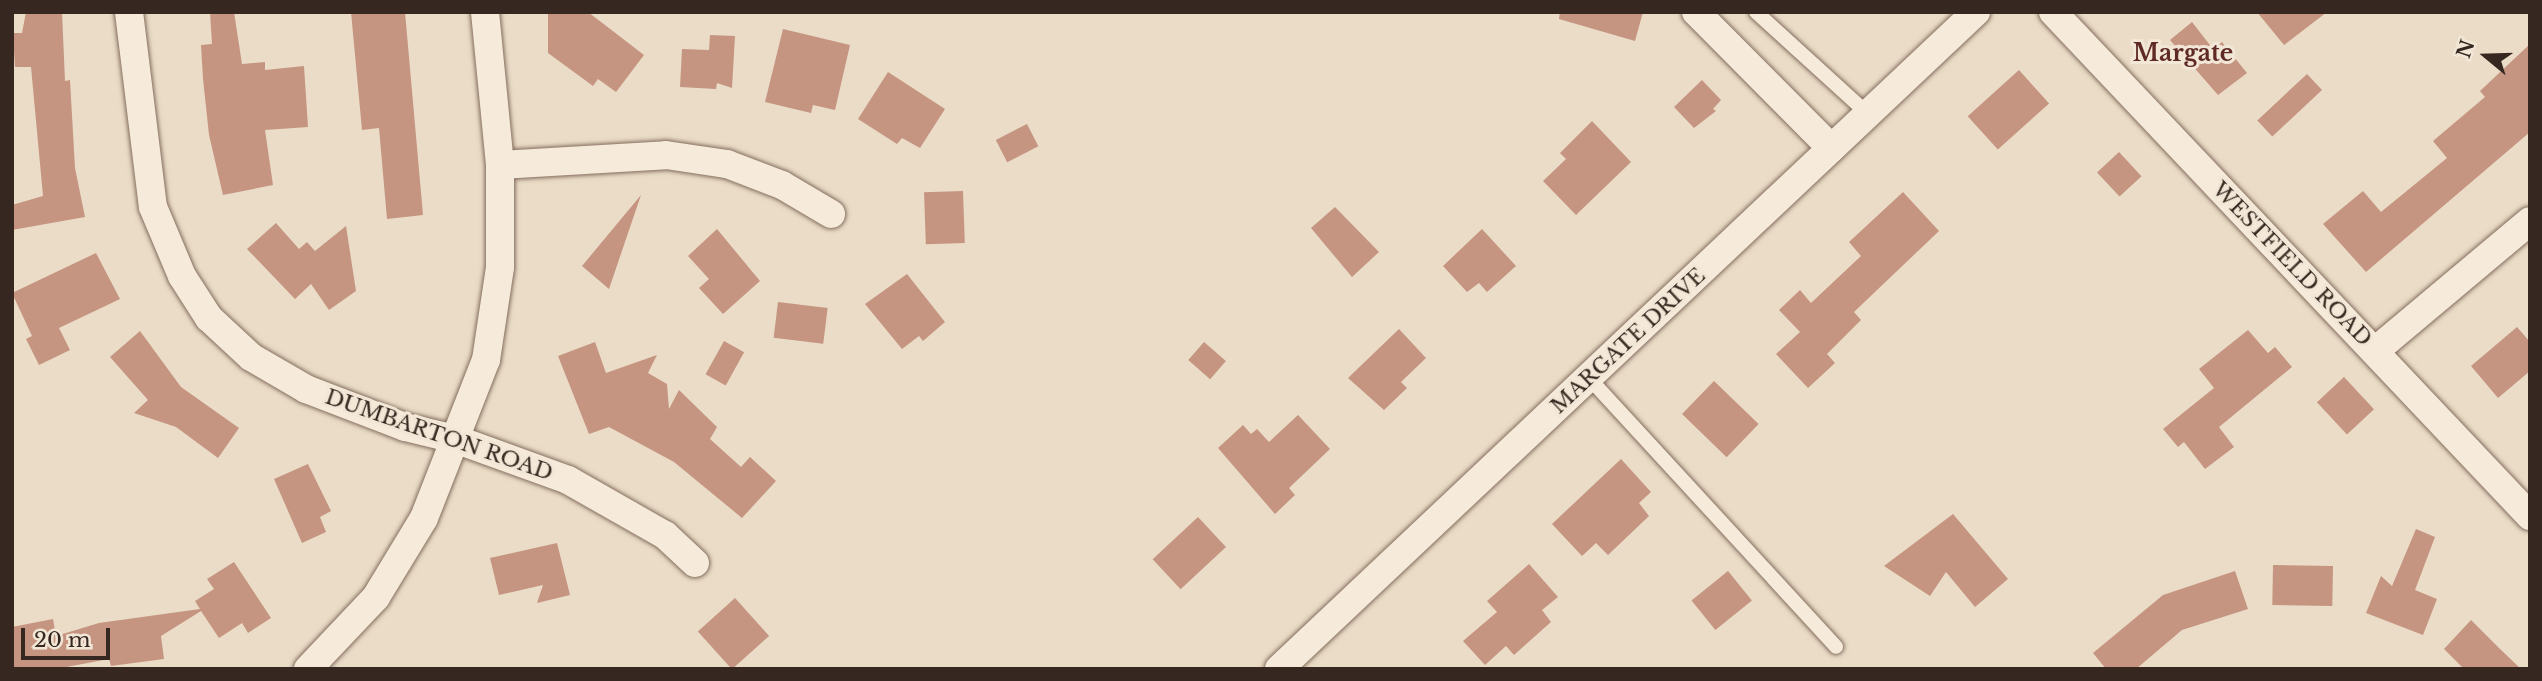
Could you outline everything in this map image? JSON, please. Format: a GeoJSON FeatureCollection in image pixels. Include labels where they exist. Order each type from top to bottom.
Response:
{"type":"FeatureCollection","features":[{"type":"Feature","properties":{"kind":"street","name":"DUMBARTON ROAD"},"geometry":{"type":"LineString","coordinates":[[129,12],[153,207],[181,276],[209,318],[251,357],[306,389],[405,427],[455,439],[568,480],[665,536],[695,562]]}},
{"type":"Feature","properties":{"kind":"street"},"geometry":{"type":"LineString","coordinates":[[308,669],[376,597],[424,518],[486,360],[500,267],[500,165],[485,12]]}},
{"type":"Feature","properties":{"kind":"street"},"geometry":{"type":"LineString","coordinates":[[1696,12],[1831,148]]}},
{"type":"Feature","properties":{"kind":"street","name":"MARGATE DRIVE"},"geometry":{"type":"LineString","coordinates":[[1279,669],[1976,12]]}},
{"type":"Feature","properties":{"kind":"street","name":"WESTFIELD ROAD"},"geometry":{"type":"LineString","coordinates":[[2053,12],[2530,516]]}},
{"type":"Feature","properties":{"kind":"street"},"geometry":{"type":"LineString","coordinates":[[500,165],[678,157],[738,168],[782,185],[831,214]]}},
{"type":"Feature","properties":{"kind":"street"},"geometry":{"type":"LineString","coordinates":[[2375,351],[2530,221]]}},
{"type":"Feature","properties":{"kind":"lane"},"geometry":{"type":"LineString","coordinates":[[1756,12],[1868,114]]}},
{"type":"Feature","properties":{"kind":"lane"},"geometry":{"type":"LineString","coordinates":[[1589,378],[1836,647]]}},
{"type":"Feature","properties":{"kind":"building"},"geometry":{"type":"Polygon","coordinates":[[[26,12],[62,12],[65,81],[70,80],[75,168],[85,217],[12,230],[12,205],[43,196],[31,67],[15,67],[13,33],[22,33],[26,12]]]}},
{"type":"Feature","properties":{"kind":"building"},"geometry":{"type":"Polygon","coordinates":[[[210,12],[234,12],[242,64],[265,62],[265,70],[304,66],[308,127],[265,130],[273,185],[223,195],[209,135],[203,79],[201,45],[212,44],[210,12]]]}},
{"type":"Feature","properties":{"kind":"building"},"geometry":{"type":"Polygon","coordinates":[[[351,12],[405,12],[423,215],[387,219],[379,128],[362,130],[351,12]]]}},
{"type":"Feature","properties":{"kind":"building"},"geometry":{"type":"Polygon","coordinates":[[[548,12],[588,12],[644,55],[616,92],[598,79],[593,86],[548,53],[548,12]]]}},
{"type":"Feature","properties":{"kind":"building"},"geometry":{"type":"Polygon","coordinates":[[[1560,12],[1643,12],[1635,41],[1559,19],[1560,12]]]}},
{"type":"Feature","properties":{"kind":"building"},"geometry":{"type":"Polygon","coordinates":[[[2257,12],[2327,12],[2284,45],[2257,12]]]}},
{"type":"Feature","properties":{"kind":"building"},"geometry":{"type":"Polygon","coordinates":[[[2192,22],[2213,49],[2222,42],[2247,73],[2218,95],[2170,40],[2192,22]]]}},
{"type":"Feature","properties":{"kind":"building"},"geometry":{"type":"Polygon","coordinates":[[[783,29],[850,45],[835,110],[813,105],[811,113],[765,102],[783,29]]]}},
{"type":"Feature","properties":{"kind":"building"},"geometry":{"type":"Polygon","coordinates":[[[710,35],[735,36],[732,88],[717,83],[716,89],[680,87],[682,49],[709,50],[710,35]]]}},
{"type":"Feature","properties":{"kind":"building"},"geometry":{"type":"Polygon","coordinates":[[[2530,44],[2530,132],[2366,272],[2323,224],[2363,191],[2381,212],[2447,158],[2433,141],[2485,97],[2480,91],[2530,44]]]}},
{"type":"Feature","properties":{"kind":"building"},"geometry":{"type":"Polygon","coordinates":[[[2019,70],[2049,103],[1998,150],[1968,116],[2019,70]]]}},
{"type":"Feature","properties":{"kind":"building"},"geometry":{"type":"Polygon","coordinates":[[[888,72],[945,109],[920,148],[902,138],[897,144],[858,119],[888,72]]]}},
{"type":"Feature","properties":{"kind":"building"},"geometry":{"type":"Polygon","coordinates":[[[2307,74],[2322,90],[2272,136],[2257,120],[2307,74]]]}},
{"type":"Feature","properties":{"kind":"building"},"geometry":{"type":"Polygon","coordinates":[[[1702,80],[1721,100],[1713,109],[1716,111],[1694,128],[1674,107],[1702,80]]]}},
{"type":"Feature","properties":{"kind":"building"},"geometry":{"type":"Polygon","coordinates":[[[1592,121],[1631,162],[1576,215],[1543,181],[1566,159],[1560,153],[1592,121]]]}},
{"type":"Feature","properties":{"kind":"building"},"geometry":{"type":"Polygon","coordinates":[[[1027,124],[1038,146],[1007,162],[996,140],[1027,124]]]}},
{"type":"Feature","properties":{"kind":"building"},"geometry":{"type":"Polygon","coordinates":[[[2119,152],[2142,176],[2120,197],[2097,172],[2119,152]]]}},
{"type":"Feature","properties":{"kind":"building"},"geometry":{"type":"Polygon","coordinates":[[[963,191],[965,243],[926,244],[924,192],[963,191]]]}},
{"type":"Feature","properties":{"kind":"building"},"geometry":{"type":"Polygon","coordinates":[[[1903,192],[1939,231],[1854,312],[1861,320],[1827,354],[1835,363],[1808,388],[1776,354],[1800,332],[1779,310],[1800,290],[1811,303],[1861,256],[1849,242],[1903,192]]]}},
{"type":"Feature","properties":{"kind":"building"},"geometry":{"type":"Polygon","coordinates":[[[641,195],[609,289],[582,266],[641,195]]]}},
{"type":"Feature","properties":{"kind":"building"},"geometry":{"type":"Polygon","coordinates":[[[1335,207],[1379,252],[1352,277],[1311,228],[1335,207]]]}},
{"type":"Feature","properties":{"kind":"building"},"geometry":{"type":"Polygon","coordinates":[[[276,223],[299,249],[307,242],[315,251],[346,226],[356,291],[329,310],[311,284],[295,299],[247,249],[276,223]]]}},
{"type":"Feature","properties":{"kind":"building"},"geometry":{"type":"Polygon","coordinates":[[[717,229],[760,281],[723,314],[699,288],[709,279],[688,256],[717,229]]]}},
{"type":"Feature","properties":{"kind":"building"},"geometry":{"type":"Polygon","coordinates":[[[1482,229],[1516,266],[1487,292],[1479,283],[1467,292],[1443,266],[1482,229]]]}},
{"type":"Feature","properties":{"kind":"building"},"geometry":{"type":"Polygon","coordinates":[[[96,253],[120,299],[59,328],[70,350],[39,365],[26,339],[32,336],[12,293],[96,253]]]}},
{"type":"Feature","properties":{"kind":"building"},"geometry":{"type":"Polygon","coordinates":[[[907,274],[945,322],[923,341],[919,336],[902,349],[865,304],[907,274]]]}},
{"type":"Feature","properties":{"kind":"building"},"geometry":{"type":"Polygon","coordinates":[[[778,302],[828,308],[823,344],[774,338],[778,302]]]}},
{"type":"Feature","properties":{"kind":"building"},"geometry":{"type":"Polygon","coordinates":[[[2517,327],[2530,342],[2530,371],[2498,398],[2471,366],[2517,327]]]}},
{"type":"Feature","properties":{"kind":"building"},"geometry":{"type":"Polygon","coordinates":[[[1399,329],[1426,358],[1401,382],[1407,388],[1384,410],[1348,378],[1399,329]]]}},
{"type":"Feature","properties":{"kind":"building"},"geometry":{"type":"Polygon","coordinates":[[[2248,330],[2268,353],[2275,347],[2292,367],[2219,427],[2234,447],[2205,469],[2184,442],[2178,447],[2163,429],[2214,388],[2199,369],[2248,330]]]}},
{"type":"Feature","properties":{"kind":"building"},"geometry":{"type":"Polygon","coordinates":[[[140,331],[181,387],[239,428],[218,458],[176,427],[134,413],[148,400],[110,357],[140,331]]]}},
{"type":"Feature","properties":{"kind":"building"},"geometry":{"type":"Polygon","coordinates":[[[724,341],[744,352],[726,385],[706,374],[724,341]]]}},
{"type":"Feature","properties":{"kind":"building"},"geometry":{"type":"Polygon","coordinates":[[[595,342],[606,373],[657,355],[648,373],[667,384],[669,409],[679,390],[717,427],[710,439],[741,467],[750,457],[776,481],[742,518],[674,462],[609,427],[589,434],[558,356],[595,342]]]}},
{"type":"Feature","properties":{"kind":"building"},"geometry":{"type":"Polygon","coordinates":[[[1204,342],[1226,361],[1210,379],[1188,360],[1204,342]]]}},
{"type":"Feature","properties":{"kind":"building"},"geometry":{"type":"Polygon","coordinates":[[[2344,377],[2374,409],[2347,434],[2317,402],[2344,377]]]}},
{"type":"Feature","properties":{"kind":"building"},"geometry":{"type":"Polygon","coordinates":[[[1714,381],[1759,424],[1727,457],[1682,414],[1714,381]]]}},
{"type":"Feature","properties":{"kind":"building"},"geometry":{"type":"Polygon","coordinates":[[[1298,415],[1330,449],[1289,488],[1295,495],[1275,514],[1218,448],[1243,425],[1251,434],[1257,429],[1269,442],[1298,415]]]}},
{"type":"Feature","properties":{"kind":"building"},"geometry":{"type":"Polygon","coordinates":[[[1621,459],[1651,492],[1639,503],[1649,516],[1608,555],[1596,543],[1582,556],[1552,524],[1621,459]]]}},
{"type":"Feature","properties":{"kind":"building"},"geometry":{"type":"Polygon","coordinates":[[[308,464],[331,511],[320,517],[326,532],[302,543],[274,479],[308,464]]]}},
{"type":"Feature","properties":{"kind":"building"},"geometry":{"type":"Polygon","coordinates":[[[1953,514],[2008,579],[1975,607],[1946,572],[1930,596],[1884,566],[1953,514]]]}},
{"type":"Feature","properties":{"kind":"building"},"geometry":{"type":"Polygon","coordinates":[[[1198,517],[1226,547],[1181,589],[1153,559],[1198,517]]]}},
{"type":"Feature","properties":{"kind":"building"},"geometry":{"type":"Polygon","coordinates":[[[2416,529],[2435,537],[2415,590],[2437,599],[2423,635],[2366,613],[2381,576],[2392,586],[2416,529]]]}},
{"type":"Feature","properties":{"kind":"building"},"geometry":{"type":"Polygon","coordinates":[[[557,543],[570,595],[537,603],[543,585],[499,595],[490,558],[557,543]]]}},
{"type":"Feature","properties":{"kind":"building"},"geometry":{"type":"Polygon","coordinates":[[[234,562],[271,618],[248,633],[242,623],[219,638],[201,611],[161,636],[164,659],[111,666],[109,659],[56,669],[12,669],[12,627],[53,619],[56,636],[99,623],[200,609],[195,601],[214,589],[207,579],[234,562]]]}},
{"type":"Feature","properties":{"kind":"building"},"geometry":{"type":"Polygon","coordinates":[[[1529,564],[1558,597],[1542,610],[1551,622],[1514,655],[1506,646],[1485,665],[1463,641],[1497,612],[1487,601],[1529,564]]]}},
{"type":"Feature","properties":{"kind":"building"},"geometry":{"type":"Polygon","coordinates":[[[2273,565],[2333,566],[2332,606],[2272,605],[2273,565]]]}},
{"type":"Feature","properties":{"kind":"building"},"geometry":{"type":"Polygon","coordinates":[[[1728,571],[1752,601],[1715,630],[1691,601],[1728,571]]]}},
{"type":"Feature","properties":{"kind":"building"},"geometry":{"type":"Polygon","coordinates":[[[2235,571],[2248,609],[2182,630],[2136,669],[2106,669],[2093,653],[2163,595],[2235,571]]]}},
{"type":"Feature","properties":{"kind":"building"},"geometry":{"type":"Polygon","coordinates":[[[735,598],[769,636],[732,669],[698,631],[735,598]]]}},
{"type":"Feature","properties":{"kind":"building"},"geometry":{"type":"Polygon","coordinates":[[[2471,620],[2521,669],[2464,669],[2444,649],[2471,620]]]}},
{"type":"Feature","properties":{"kind":"district","name":"Margate"},"geometry":{"type":"Point","coordinates":[2183,53]}}]}
